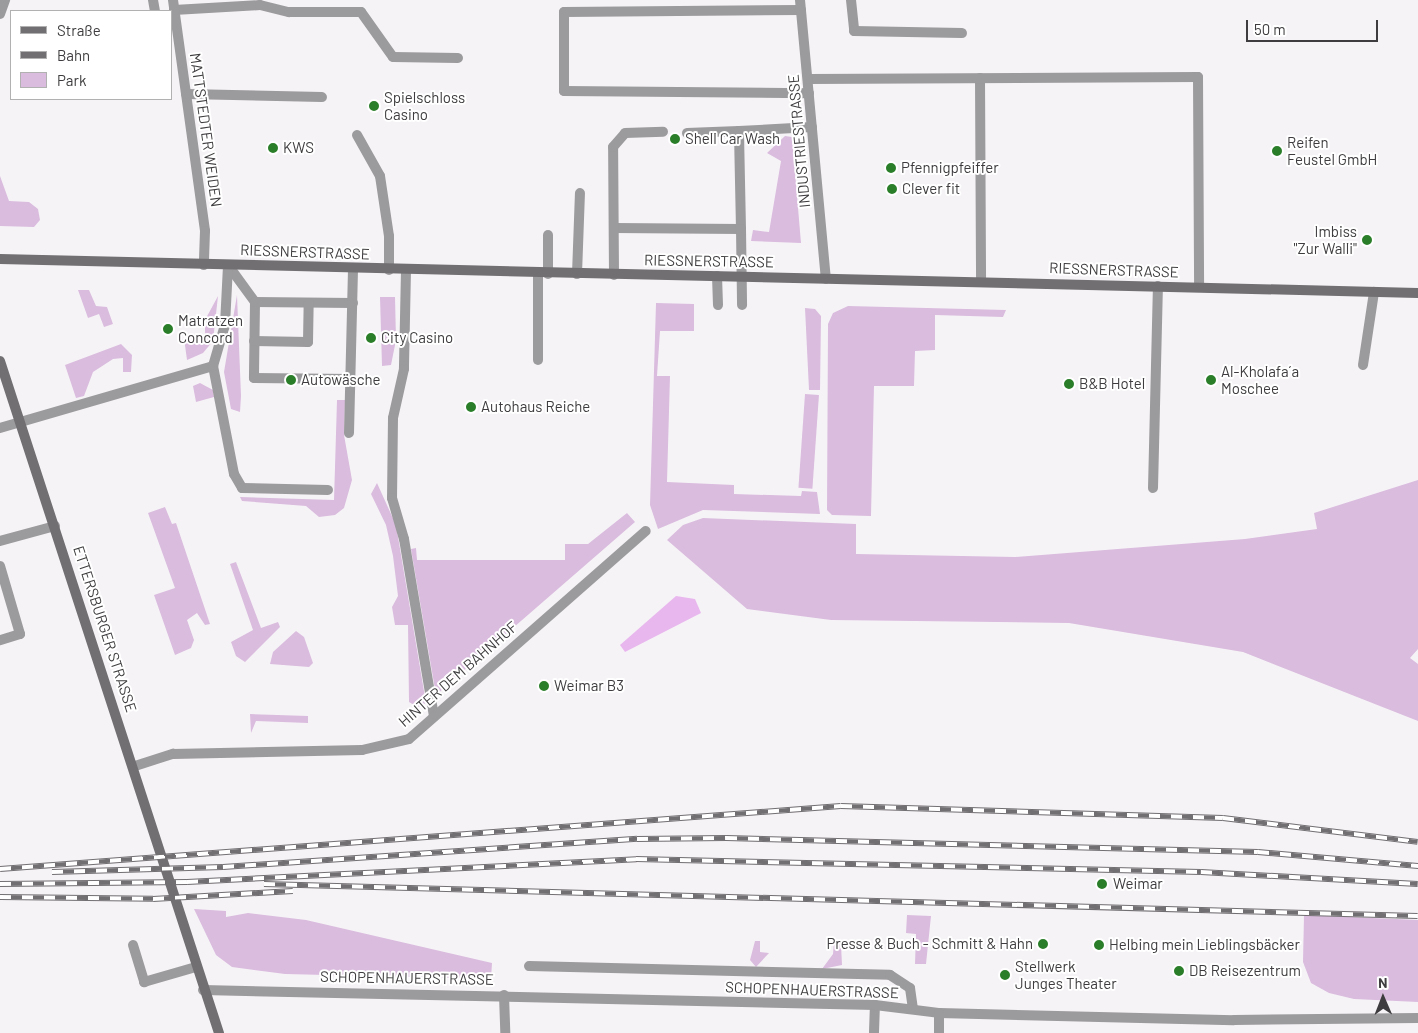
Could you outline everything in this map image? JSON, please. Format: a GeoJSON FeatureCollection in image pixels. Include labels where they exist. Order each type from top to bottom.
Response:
{"type":"FeatureCollection","features":[{"type":"Feature","properties":{"kind":"street"},"geometry":{"type":"LineString","coordinates":[[0,14],[5,0]]}},
{"type":"Feature","properties":{"kind":"street"},"geometry":{"type":"LineString","coordinates":[[851,0],[854,31],[962,33]]}},
{"type":"Feature","properties":{"kind":"street"},"geometry":{"type":"LineString","coordinates":[[174,5],[260,5],[289,12],[360,12],[393,57],[458,58]]}},
{"type":"Feature","properties":{"kind":"street","name":"MATTSTEDTER WEIDEN"},"geometry":{"type":"LineString","coordinates":[[174,5],[176,55],[186,94],[205,231],[204,265]]}},
{"type":"Feature","properties":{"kind":"street"},"geometry":{"type":"LineString","coordinates":[[800,5],[564,12],[564,91],[809,93]]}},
{"type":"Feature","properties":{"kind":"street","name":"INDUSTRIESTRASSE"},"geometry":{"type":"LineString","coordinates":[[800,5],[826,279]]}},
{"type":"Feature","properties":{"kind":"street"},"geometry":{"type":"LineString","coordinates":[[808,79],[1198,77],[1199,287]]}},
{"type":"Feature","properties":{"kind":"street"},"geometry":{"type":"LineString","coordinates":[[980,78],[981,281]]}},
{"type":"Feature","properties":{"kind":"street"},"geometry":{"type":"LineString","coordinates":[[186,94],[322,96]]}},
{"type":"Feature","properties":{"kind":"street"},"geometry":{"type":"LineString","coordinates":[[687,133],[812,127]]}},
{"type":"Feature","properties":{"kind":"street"},"geometry":{"type":"LineString","coordinates":[[739,131],[742,305]]}},
{"type":"Feature","properties":{"kind":"street"},"geometry":{"type":"LineString","coordinates":[[614,275],[613,147],[624,134],[662,132]]}},
{"type":"Feature","properties":{"kind":"street"},"geometry":{"type":"LineString","coordinates":[[357,135],[380,176],[389,236],[389,270]]}},
{"type":"Feature","properties":{"kind":"street"},"geometry":{"type":"LineString","coordinates":[[576,274],[580,193]]}},
{"type":"Feature","properties":{"kind":"street"},"geometry":{"type":"LineString","coordinates":[[614,228],[741,229]]}},
{"type":"Feature","properties":{"kind":"street"},"geometry":{"type":"LineString","coordinates":[[538,360],[543,273],[548,236]]}},
{"type":"Feature","properties":{"kind":"street","name":"RIESSNERSTRASSE"},"geometry":{"type":"LineString","coordinates":[[0,259],[389,270],[981,281],[1418,293]]}},
{"type":"Feature","properties":{"kind":"street"},"geometry":{"type":"LineString","coordinates":[[228,265],[255,302],[254,378],[350,378]]}},
{"type":"Feature","properties":{"kind":"street"},"geometry":{"type":"LineString","coordinates":[[228,265],[225,325],[213,366],[234,474],[242,488],[328,490]]}},
{"type":"Feature","properties":{"kind":"street"},"geometry":{"type":"LineString","coordinates":[[349,433],[353,269]]}},
{"type":"Feature","properties":{"kind":"street"},"geometry":{"type":"LineString","coordinates":[[406,270],[404,369],[393,418],[392,498],[404,539],[434,716]]}},
{"type":"Feature","properties":{"kind":"street"},"geometry":{"type":"LineString","coordinates":[[717,276],[718,304]]}},
{"type":"Feature","properties":{"kind":"street"},"geometry":{"type":"LineString","coordinates":[[1153,488],[1158,286]]}},
{"type":"Feature","properties":{"kind":"street"},"geometry":{"type":"LineString","coordinates":[[1363,365],[1374,292]]}},
{"type":"Feature","properties":{"kind":"street"},"geometry":{"type":"LineString","coordinates":[[255,302],[353,303]]}},
{"type":"Feature","properties":{"kind":"street"},"geometry":{"type":"LineString","coordinates":[[254,341],[308,342],[309,303]]}},
{"type":"Feature","properties":{"kind":"street","name":"ETTERSBURGER STRASSE"},"geometry":{"type":"LineString","coordinates":[[0,360],[135,766],[203,990],[219,1033]]}},
{"type":"Feature","properties":{"kind":"street"},"geometry":{"type":"LineString","coordinates":[[0,428],[213,366]]}},
{"type":"Feature","properties":{"kind":"street"},"geometry":{"type":"LineString","coordinates":[[0,541],[55,526]]}},
{"type":"Feature","properties":{"kind":"street","name":"HINTER DEM BAHNHOF"},"geometry":{"type":"LineString","coordinates":[[135,766],[173,754],[362,750],[409,739],[646,531]]}},
{"type":"Feature","properties":{"kind":"street"},"geometry":{"type":"LineString","coordinates":[[0,569],[20,634],[0,640]]}},
{"type":"Feature","properties":{"kind":"street"},"geometry":{"type":"LineString","coordinates":[[133,945],[144,982],[196,967]]}},
{"type":"Feature","properties":{"kind":"street"},"geometry":{"type":"LineString","coordinates":[[529,966],[890,975],[910,988],[913,1009]]}},
{"type":"Feature","properties":{"kind":"street","name":"SCHOPENHAUERSTRASSE"},"geometry":{"type":"LineString","coordinates":[[203,990],[504,995],[875,1006],[913,1009],[940,1014],[1292,1021],[1328,1016],[1418,1018]]}},
{"type":"Feature","properties":{"kind":"street"},"geometry":{"type":"LineString","coordinates":[[504,995],[505,1033]]}},
{"type":"Feature","properties":{"kind":"street"},"geometry":{"type":"LineString","coordinates":[[874,1032],[875,1006]]}},
{"type":"Feature","properties":{"kind":"street"},"geometry":{"type":"LineString","coordinates":[[939,1033],[940,1014]]}},
{"type":"Feature","properties":{"kind":"street"},"geometry":{"type":"LineString","coordinates":[[1289,1033],[1292,1021]]}},
{"type":"Feature","properties":{"kind":"green space"},"geometry":{"type":"Polygon","coordinates":[[[785,136],[792,137],[801,243],[751,241],[753,230],[769,232],[781,161],[767,153],[785,136]]]}},
{"type":"Feature","properties":{"kind":"green space"},"geometry":{"type":"Polygon","coordinates":[[[0,176],[9,201],[29,202],[38,209],[40,220],[34,227],[0,226],[0,176]]]}},
{"type":"Feature","properties":{"kind":"green space"},"geometry":{"type":"Polygon","coordinates":[[[78,290],[89,290],[96,306],[107,307],[113,324],[104,327],[99,314],[88,318],[78,290]]]}},
{"type":"Feature","properties":{"kind":"green space"},"geometry":{"type":"Polygon","coordinates":[[[237,295],[240,412],[231,409],[224,372],[237,295]]]}},
{"type":"Feature","properties":{"kind":"green space"},"geometry":{"type":"Polygon","coordinates":[[[218,296],[213,341],[203,353],[187,360],[184,338],[205,338],[205,320],[218,296]]]}},
{"type":"Feature","properties":{"kind":"green space"},"geometry":{"type":"Polygon","coordinates":[[[380,297],[395,297],[396,340],[391,365],[382,366],[380,297]]]}},
{"type":"Feature","properties":{"kind":"green space"},"geometry":{"type":"Polygon","coordinates":[[[656,303],[694,304],[694,331],[660,331],[657,376],[670,376],[667,482],[734,485],[734,494],[801,496],[802,491],[817,492],[820,514],[703,510],[658,529],[650,505],[656,303]]]}},
{"type":"Feature","properties":{"kind":"green space"},"geometry":{"type":"Polygon","coordinates":[[[848,306],[1006,310],[1003,317],[935,315],[935,350],[915,351],[914,386],[874,386],[871,516],[832,515],[827,510],[828,324],[833,313],[848,306]]]}},
{"type":"Feature","properties":{"kind":"green space"},"geometry":{"type":"Polygon","coordinates":[[[805,308],[815,309],[821,316],[820,390],[809,390],[805,308]]]}},
{"type":"Feature","properties":{"kind":"green space"},"geometry":{"type":"Polygon","coordinates":[[[121,344],[132,355],[131,372],[123,372],[123,358],[113,359],[93,372],[84,396],[76,398],[65,365],[121,344]]]}},
{"type":"Feature","properties":{"kind":"green space"},"geometry":{"type":"Polygon","coordinates":[[[200,383],[213,390],[214,397],[196,402],[193,386],[200,383]]]}},
{"type":"Feature","properties":{"kind":"green space"},"geometry":{"type":"Polygon","coordinates":[[[805,394],[819,395],[812,489],[798,488],[805,394]]]}},
{"type":"Feature","properties":{"kind":"green space"},"geometry":{"type":"Polygon","coordinates":[[[337,400],[345,400],[344,435],[352,480],[344,508],[335,515],[319,517],[306,506],[242,501],[240,497],[334,500],[337,400]]]}},
{"type":"Feature","properties":{"kind":"green space"},"geometry":{"type":"Polygon","coordinates":[[[1418,480],[1418,649],[1410,658],[1418,664],[1418,721],[1243,652],[1069,623],[831,620],[747,609],[667,540],[683,525],[703,518],[856,524],[856,554],[1015,557],[1245,539],[1317,529],[1314,513],[1418,480]]]}},
{"type":"Feature","properties":{"kind":"green space"},"geometry":{"type":"Polygon","coordinates":[[[377,483],[396,525],[426,703],[411,711],[414,705],[409,702],[408,625],[395,625],[392,607],[398,596],[393,556],[386,525],[371,494],[377,483]]]}},
{"type":"Feature","properties":{"kind":"green space"},"geometry":{"type":"Polygon","coordinates":[[[165,507],[172,524],[176,523],[210,624],[205,625],[197,613],[187,620],[194,640],[191,648],[175,655],[154,595],[175,588],[148,513],[165,507]]]}},
{"type":"Feature","properties":{"kind":"green space"},"geometry":{"type":"Polygon","coordinates":[[[627,513],[635,522],[453,680],[447,674],[439,682],[444,688],[436,695],[411,549],[416,548],[417,560],[565,560],[565,544],[588,544],[627,513]]]}},
{"type":"Feature","properties":{"kind":"green space"},"geometry":{"type":"Polygon","coordinates":[[[236,562],[261,628],[278,622],[280,627],[245,662],[236,656],[231,642],[253,630],[230,564],[236,562]]]}},
{"type":"Feature","properties":{"kind":"green space"},"geometry":{"type":"Polygon","coordinates":[[[296,631],[304,637],[313,663],[309,667],[270,664],[273,652],[296,631]]]}},
{"type":"Feature","properties":{"kind":"green space"},"geometry":{"type":"Polygon","coordinates":[[[250,714],[308,716],[308,723],[256,721],[251,733],[250,714]]]}},
{"type":"Feature","properties":{"kind":"green space"},"geometry":{"type":"Polygon","coordinates":[[[194,909],[226,911],[226,917],[248,913],[306,920],[492,963],[491,979],[285,974],[232,967],[216,955],[194,909]]]}},
{"type":"Feature","properties":{"kind":"green space"},"geometry":{"type":"Polygon","coordinates":[[[907,915],[931,916],[926,964],[915,964],[916,934],[906,933],[907,915]]]}},
{"type":"Feature","properties":{"kind":"green space"},"geometry":{"type":"Polygon","coordinates":[[[1304,915],[1418,920],[1418,1002],[1354,999],[1329,993],[1311,983],[1303,962],[1304,915]]]}},
{"type":"Feature","properties":{"kind":"green space"},"geometry":{"type":"Polygon","coordinates":[[[755,941],[760,941],[760,952],[769,953],[756,967],[750,960],[755,941]]]}},
{"type":"Feature","properties":{"kind":"green space"},"geometry":{"type":"Polygon","coordinates":[[[834,942],[841,944],[842,965],[822,969],[833,954],[834,942]]]}},
{"type":"Feature","properties":{"kind":"shaded area"},"geometry":{"type":"Polygon","coordinates":[[[676,596],[695,599],[701,613],[625,652],[620,645],[676,596]]]}},
{"type":"Feature","properties":{"kind":"railway"},"geometry":{"type":"LineString","coordinates":[[0,869],[841,806],[1223,818],[1418,842]]}},
{"type":"Feature","properties":{"kind":"railway"},"geometry":{"type":"LineString","coordinates":[[52,872],[223,867],[637,839],[726,838],[1258,852],[1418,866]]}},
{"type":"Feature","properties":{"kind":"railway"},"geometry":{"type":"LineString","coordinates":[[0,884],[187,882],[636,859],[1201,872],[1418,884]]}},
{"type":"Feature","properties":{"kind":"railway"},"geometry":{"type":"LineString","coordinates":[[264,884],[1418,916]]}},
{"type":"Feature","properties":{"kind":"railway"},"geometry":{"type":"LineString","coordinates":[[0,897],[153,899],[293,891]]}},
{"type":"Feature","properties":{"kind":"place","name":"Spielschloss Casino"},"geometry":{"type":"Point","coordinates":[374,106]}},
{"type":"Feature","properties":{"kind":"place","name":"Shell Car Wash"},"geometry":{"type":"Point","coordinates":[675,139]}},
{"type":"Feature","properties":{"kind":"place","name":"KWS"},"geometry":{"type":"Point","coordinates":[273,148]}},
{"type":"Feature","properties":{"kind":"place","name":"Reifen Feustel GmbH"},"geometry":{"type":"Point","coordinates":[1277,151]}},
{"type":"Feature","properties":{"kind":"place","name":"Pfennigpfeiffer"},"geometry":{"type":"Point","coordinates":[891,168]}},
{"type":"Feature","properties":{"kind":"place","name":"Clever fit"},"geometry":{"type":"Point","coordinates":[892,189]}},
{"type":"Feature","properties":{"kind":"place","name":"Imbiss \"Zur Walli\""},"geometry":{"type":"Point","coordinates":[1367,240]}},
{"type":"Feature","properties":{"kind":"place","name":"Matratzen Concord"},"geometry":{"type":"Point","coordinates":[168,329]}},
{"type":"Feature","properties":{"kind":"place","name":"City Casino"},"geometry":{"type":"Point","coordinates":[371,338]}},
{"type":"Feature","properties":{"kind":"place","name":"Autowäsche"},"geometry":{"type":"Point","coordinates":[291,380]}},
{"type":"Feature","properties":{"kind":"place","name":"Al-Kholafa´a Moschee"},"geometry":{"type":"Point","coordinates":[1211,380]}},
{"type":"Feature","properties":{"kind":"place","name":"B&B Hotel"},"geometry":{"type":"Point","coordinates":[1069,384]}},
{"type":"Feature","properties":{"kind":"place","name":"Autohaus Reiche"},"geometry":{"type":"Point","coordinates":[471,407]}},
{"type":"Feature","properties":{"kind":"place","name":"Weimar B3"},"geometry":{"type":"Point","coordinates":[544,686]}},
{"type":"Feature","properties":{"kind":"place","name":"Weimar"},"geometry":{"type":"Point","coordinates":[1102,884]}},
{"type":"Feature","properties":{"kind":"place","name":"Presse & Buch - Schmitt & Hahn"},"geometry":{"type":"Point","coordinates":[1043,944]}},
{"type":"Feature","properties":{"kind":"place","name":"Helbing mein Lieblingsbäcker"},"geometry":{"type":"Point","coordinates":[1099,945]}},
{"type":"Feature","properties":{"kind":"place","name":"DB Reisezentrum"},"geometry":{"type":"Point","coordinates":[1179,971]}},
{"type":"Feature","properties":{"kind":"place","name":"Stellwerk Junges Theater"},"geometry":{"type":"Point","coordinates":[1005,975]}}]}
